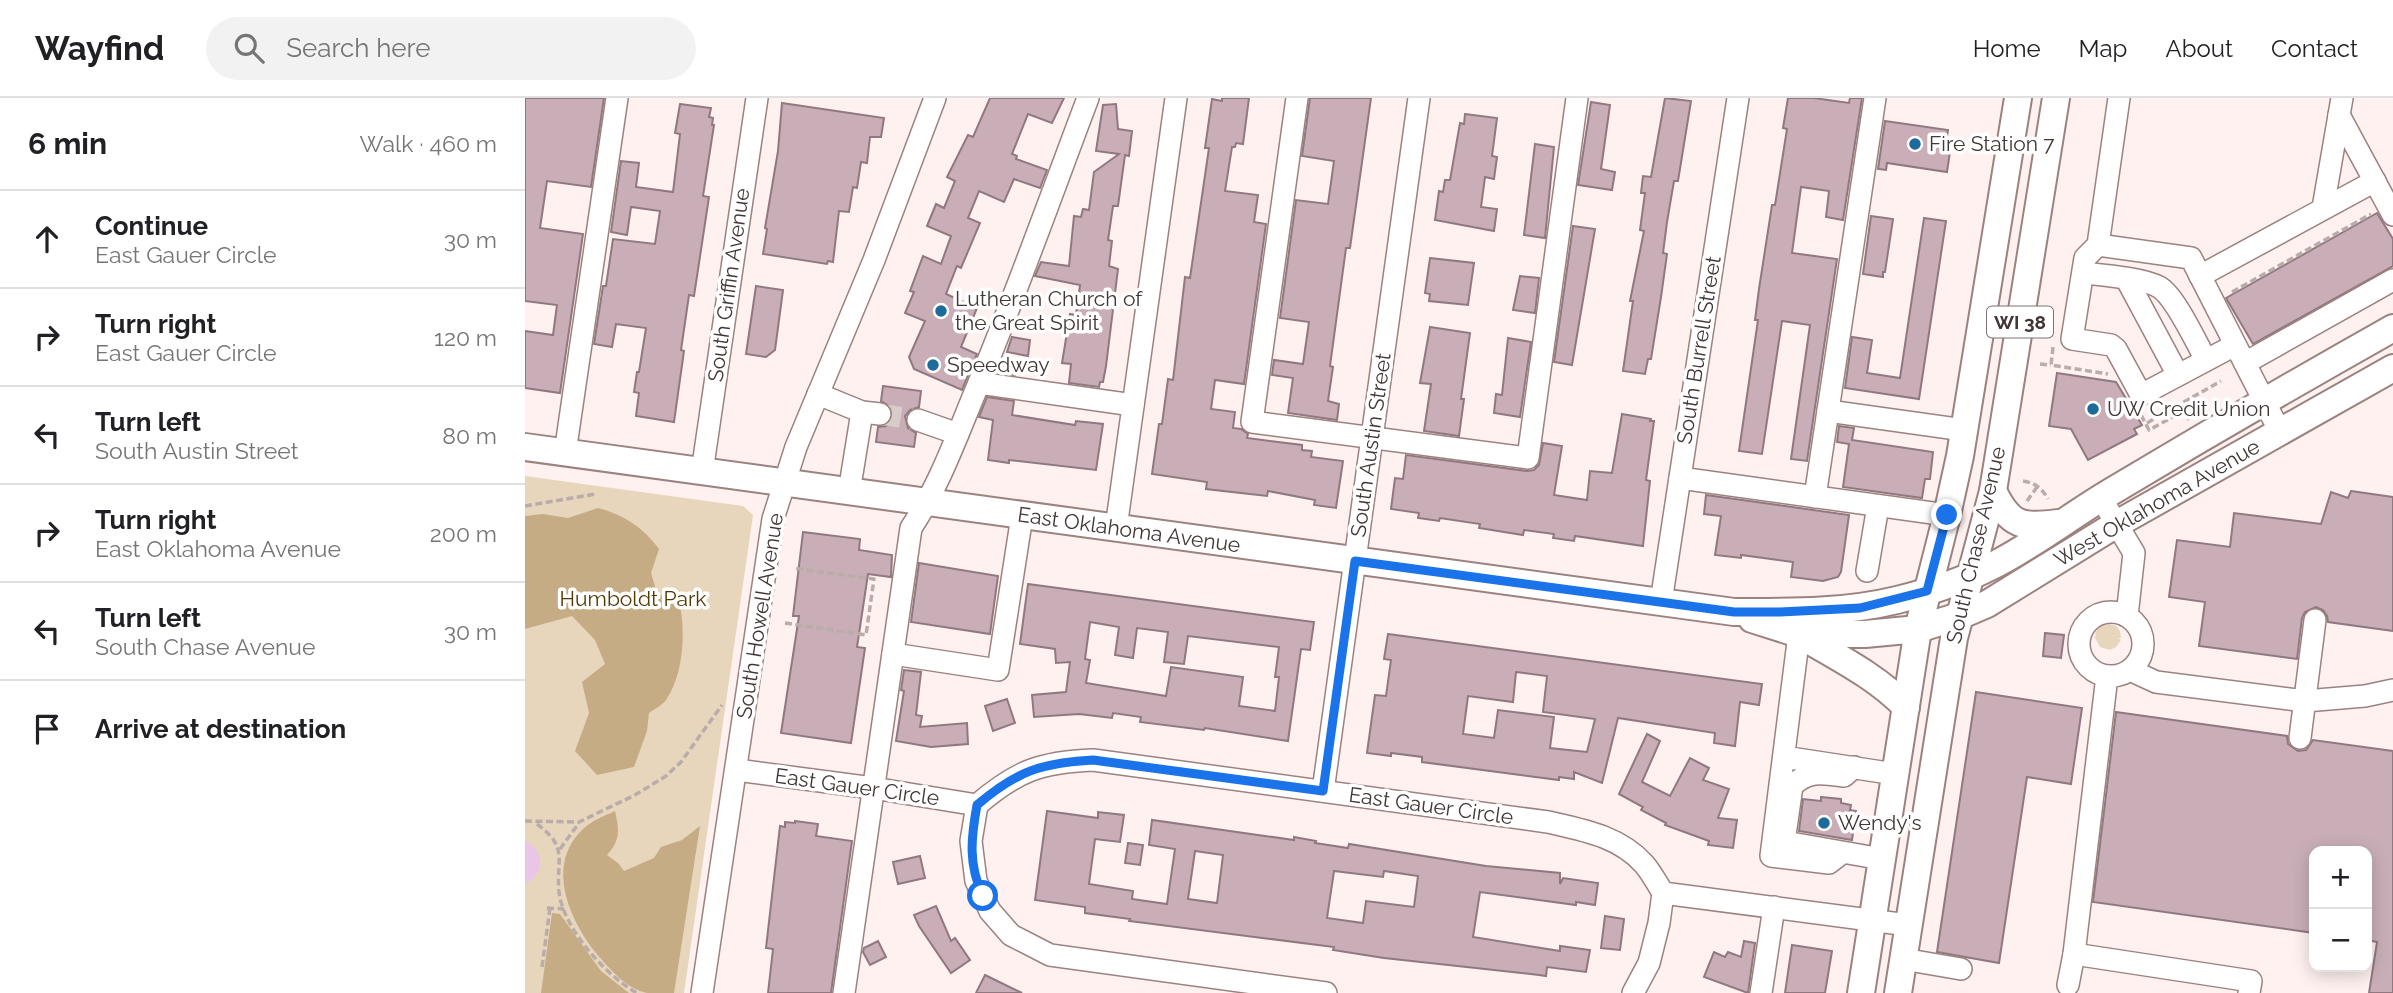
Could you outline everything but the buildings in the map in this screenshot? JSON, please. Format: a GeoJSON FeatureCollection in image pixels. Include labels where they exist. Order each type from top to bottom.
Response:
{"type":"FeatureCollection","features":[{"type":"Feature","properties":{"kind":"main road","name":"South Chase Avenue"},"geometry":{"type":"LineString","coordinates":[[1861,993],[1918,629],[1947,515],[1964,430],[2018,98]]}},
{"type":"Feature","properties":{"kind":"main road","name":"South Chase Avenue"},"geometry":{"type":"LineString","coordinates":[[1898,993],[1952,648],[1993,491],[2056,98]]}},
{"type":"Feature","properties":{"kind":"main road"},"geometry":{"type":"LineString","coordinates":[[2005,174],[2043,180]]}},
{"type":"Feature","properties":{"kind":"main road","name":"West Oklahoma Avenue"},"geometry":{"type":"LineString","coordinates":[[1927,591],[1971,576],[1995,564],[2264,401],[2393,328]]}},
{"type":"Feature","properties":{"kind":"main road","name":"West Oklahoma Avenue"},"geometry":{"type":"LineString","coordinates":[[1918,629],[1987,604],[2115,525],[2393,368]]}},
{"type":"Feature","properties":{"kind":"main road","name":"East Oklahoma Avenue"},"geometry":{"type":"LineString","coordinates":[[525,447],[1734,612],[1860,608],[1927,591]]}},
{"type":"Feature","properties":{"kind":"main road"},"geometry":{"type":"LineString","coordinates":[[1993,491],[2002,508],[2020,524],[2032,526],[2063,522]]}},
{"type":"Feature","properties":{"kind":"main road","name":"East Oklahoma Avenue"},"geometry":{"type":"LineString","coordinates":[[1734,612],[1799,634],[1889,634],[1918,629]]}},
{"type":"Feature","properties":{"kind":"main road"},"geometry":{"type":"LineString","coordinates":[[1799,634],[1868,675],[1906,707]]}},
{"type":"Feature","properties":{"kind":"main road"},"geometry":{"type":"LineString","coordinates":[[1895,774],[1932,779]]}},
{"type":"Feature","properties":{"kind":"street"},"geometry":{"type":"LineString","coordinates":[[565,453],[617,98]]}},
{"type":"Feature","properties":{"kind":"street","name":"South Griffin Avenue"},"geometry":{"type":"LineString","coordinates":[[702,472],[757,98]]}},
{"type":"Feature","properties":{"kind":"street","name":"South Howell Avenue"},"geometry":{"type":"LineString","coordinates":[[702,993],[773,519],[796,447],[874,260],[935,98]]}},
{"type":"Feature","properties":{"kind":"street"},"geometry":{"type":"LineString","coordinates":[[844,993],[911,528],[928,503],[979,383],[1087,98]]}},
{"type":"Feature","properties":{"kind":"street"},"geometry":{"type":"LineString","coordinates":[[1116,528],[1176,98]]}},
{"type":"Feature","properties":{"kind":"street"},"geometry":{"type":"LineString","coordinates":[[1297,98],[1252,422],[1528,458],[1577,98]]}},
{"type":"Feature","properties":{"kind":"street","name":"South Austin Street"},"geometry":{"type":"LineString","coordinates":[[1323,791],[1419,98]]}},
{"type":"Feature","properties":{"kind":"street","name":"South Burrell Street"},"geometry":{"type":"LineString","coordinates":[[1661,602],[1738,98]]}},
{"type":"Feature","properties":{"kind":"street"},"geometry":{"type":"LineString","coordinates":[[1815,497],[1875,98]]}},
{"type":"Feature","properties":{"kind":"street"},"geometry":{"type":"LineString","coordinates":[[2119,98],[2098,245],[2085,258],[2072,339],[2111,345],[2116,349],[2141,395],[2192,368],[2240,354],[2393,280]]}},
{"type":"Feature","properties":{"kind":"street"},"geometry":{"type":"LineString","coordinates":[[2341,107],[2390,210]]}},
{"type":"Feature","properties":{"kind":"street"},"geometry":{"type":"LineString","coordinates":[[2323,208],[2341,107]]}},
{"type":"Feature","properties":{"kind":"street"},"geometry":{"type":"LineString","coordinates":[[2200,276],[2375,181]]}},
{"type":"Feature","properties":{"kind":"street"},"geometry":{"type":"LineString","coordinates":[[2098,245],[2190,258],[2280,432]]}},
{"type":"Feature","properties":{"kind":"street"},"geometry":{"type":"LineString","coordinates":[[2083,273],[2158,286],[2170,296],[2192,368]]}},
{"type":"Feature","properties":{"kind":"street"},"geometry":{"type":"LineString","coordinates":[[2136,281],[2192,368]]}},
{"type":"Feature","properties":{"kind":"street"},"geometry":{"type":"LineString","coordinates":[[979,383],[1133,405]]}},
{"type":"Feature","properties":{"kind":"street"},"geometry":{"type":"LineString","coordinates":[[818,394],[871,413],[849,492]]}},
{"type":"Feature","properties":{"kind":"street"},"geometry":{"type":"LineString","coordinates":[[1828,411],[1964,430]]}},
{"type":"Feature","properties":{"kind":"street"},"geometry":{"type":"LineString","coordinates":[[918,419],[958,434]]}},
{"type":"Feature","properties":{"kind":"street"},"geometry":{"type":"LineString","coordinates":[[1680,478],[1947,515]]}},
{"type":"Feature","properties":{"kind":"street"},"geometry":{"type":"LineString","coordinates":[[2101,498],[2134,553],[2127,616]]}},
{"type":"Feature","properties":{"kind":"street"},"geometry":{"type":"LineString","coordinates":[[1867,571],[1878,506]]}},
{"type":"Feature","properties":{"kind":"street"},"geometry":{"type":"LineString","coordinates":[[893,654],[998,670],[1022,516]]}},
{"type":"Feature","properties":{"kind":"street"},"geometry":{"type":"LineString","coordinates":[[2115,612],[2127,616],[2136,624],[2142,636],[2143,648],[2139,660],[2130,670],[2120,675],[2107,676],[2096,673],[2086,665],[2078,641],[2082,628],[2090,619],[2102,613],[2115,612]]}},
{"type":"Feature","properties":{"kind":"street"},"geometry":{"type":"LineString","coordinates":[[2299,738],[2315,620]]}},
{"type":"Feature","properties":{"kind":"street"},"geometry":{"type":"LineString","coordinates":[[1799,634],[1771,856],[1829,863],[1842,853]]}},
{"type":"Feature","properties":{"kind":"street"},"geometry":{"type":"LineString","coordinates":[[2130,670],[2156,682],[2305,701],[2365,696],[2393,690]]}},
{"type":"Feature","properties":{"kind":"street"},"geometry":{"type":"LineString","coordinates":[[2068,985],[2107,676]]}},
{"type":"Feature","properties":{"kind":"street"},"geometry":{"type":"LineString","coordinates":[[1784,757],[1895,774]]}},
{"type":"Feature","properties":{"kind":"street","name":"East Gauer Circle"},"geometry":{"type":"LineString","coordinates":[[737,769],[977,805],[1001,785],[1029,770],[1057,762],[1093,760],[1548,822],[1590,831],[1621,844],[1645,865],[1663,892]]}},
{"type":"Feature","properties":{"kind":"street"},"geometry":{"type":"LineString","coordinates":[[1854,767],[1844,776],[1817,772],[1808,774],[1792,786],[1785,835],[1791,843],[1882,859]]}},
{"type":"Feature","properties":{"kind":"street"},"geometry":{"type":"LineString","coordinates":[[977,805],[971,841],[976,881],[990,911],[1011,934],[1050,955],[1327,993]]}},
{"type":"Feature","properties":{"kind":"street"},"geometry":{"type":"LineString","coordinates":[[1633,993],[1649,963],[1663,892],[1908,925]]}},
{"type":"Feature","properties":{"kind":"street"},"geometry":{"type":"LineString","coordinates":[[1761,993],[1774,907]]}},
{"type":"Feature","properties":{"kind":"street"},"geometry":{"type":"LineString","coordinates":[[2074,954],[2251,981],[2249,993]]}},
{"type":"Feature","properties":{"kind":"street"},"geometry":{"type":"LineString","coordinates":[[1903,959],[1961,970]]}},
{"type":"Feature","properties":{"kind":"path"},"geometry":{"type":"LineString","coordinates":[[2224,297],[2390,210]]}},
{"type":"Feature","properties":{"kind":"path"},"geometry":{"type":"LineString","coordinates":[[2040,364],[2050,365]]}},
{"type":"Feature","properties":{"kind":"path"},"geometry":{"type":"LineString","coordinates":[[2146,424],[2221,381]]}},
{"type":"Feature","properties":{"kind":"path"},"geometry":{"type":"LineString","coordinates":[[2150,430],[2155,439]]}},
{"type":"Feature","properties":{"kind":"path"},"geometry":{"type":"LineString","coordinates":[[2023,481],[2037,486],[2048,499]]}},
{"type":"Feature","properties":{"kind":"path"},"geometry":{"type":"LineString","coordinates":[[2024,505],[2037,486]]}},
{"type":"Feature","properties":{"kind":"path"},"geometry":{"type":"LineString","coordinates":[[525,506],[596,494]]}},
{"type":"Feature","properties":{"kind":"path"},"geometry":{"type":"LineString","coordinates":[[785,624],[866,635],[874,579],[793,568]]}},
{"type":"Feature","properties":{"kind":"path"},"geometry":{"type":"LineString","coordinates":[[525,821],[579,822],[635,795],[666,776],[681,762],[722,705]]}},
{"type":"Feature","properties":{"kind":"path"},"geometry":{"type":"LineString","coordinates":[[579,822],[560,849],[559,893],[564,909],[568,920],[604,968],[624,986],[638,993]]}},
{"type":"Feature","properties":{"kind":"path"},"geometry":{"type":"LineString","coordinates":[[535,823],[547,831],[560,849]]}},
{"type":"Feature","properties":{"kind":"path"},"geometry":{"type":"LineString","coordinates":[[542,967],[549,908],[564,909]]}},
{"type":"Feature","properties":{"kind":"green space","name":"Humboldt Park"},"geometry":{"type":"Polygon","coordinates":[[[525,476],[743,506],[753,515],[684,993],[525,993],[525,476]]]}},
{"type":"Feature","properties":{"kind":"green space"},"geometry":{"type":"Polygon","coordinates":[[[598,508],[632,523],[659,549],[651,573],[657,593],[679,601],[683,638],[677,678],[665,702],[649,713],[647,731],[634,767],[597,775],[575,751],[589,713],[582,682],[605,664],[595,640],[572,616],[525,629],[525,516],[543,514],[568,518],[598,508]]]}},
{"type":"Feature","properties":{"kind":"green space"},"geometry":{"type":"Polygon","coordinates":[[[2106,623],[2116,626],[2120,631],[2121,638],[2118,638],[2121,640],[2110,650],[2100,647],[2094,636],[2097,636],[2095,634],[2099,626],[2106,623]]]}},
{"type":"Feature","properties":{"kind":"green space"},"geometry":{"type":"Polygon","coordinates":[[[615,811],[618,834],[607,855],[624,871],[654,858],[661,847],[682,840],[700,826],[674,993],[647,993],[625,983],[586,940],[570,909],[563,876],[571,844],[586,827],[615,811]]]}},
{"type":"Feature","properties":{"kind":"green space"},"geometry":{"type":"Polygon","coordinates":[[[552,913],[560,914],[601,971],[629,993],[541,993],[552,913]]]}},
{"type":"Feature","properties":{"kind":"shaded area"},"geometry":{"type":"Polygon","coordinates":[[[525,841],[532,845],[540,862],[532,880],[525,884],[525,841]]]}},
{"type":"Feature","properties":{"kind":"tunnel"},"geometry":{"type":"LineString","coordinates":[[880,414],[918,420]]}},
{"type":"Feature","properties":{"kind":"place","name":"Fire Station 7"},"geometry":{"type":"Point","coordinates":[1915,144]}},
{"type":"Feature","properties":{"kind":"place","name":"Lutheran Church of the Great Spirit"},"geometry":{"type":"Point","coordinates":[941,311]}},
{"type":"Feature","properties":{"kind":"place","name":"Speedway"},"geometry":{"type":"Point","coordinates":[933,365]}},
{"type":"Feature","properties":{"kind":"place","name":"UW Credit Union"},"geometry":{"type":"Point","coordinates":[2093,409]}},
{"type":"Feature","properties":{"kind":"place","name":"Wendy's"},"geometry":{"type":"Point","coordinates":[1824,823]}},
{"type":"Feature","properties":{"kind":"route"},"geometry":{"type":"LineString","coordinates":[[983,896],[976,881],[971,841],[977,805],[1001,785],[1029,770],[1057,762],[1093,760],[1323,791],[1355,561],[1734,612],[1860,608],[1927,591],[1947,515]]}}]}
